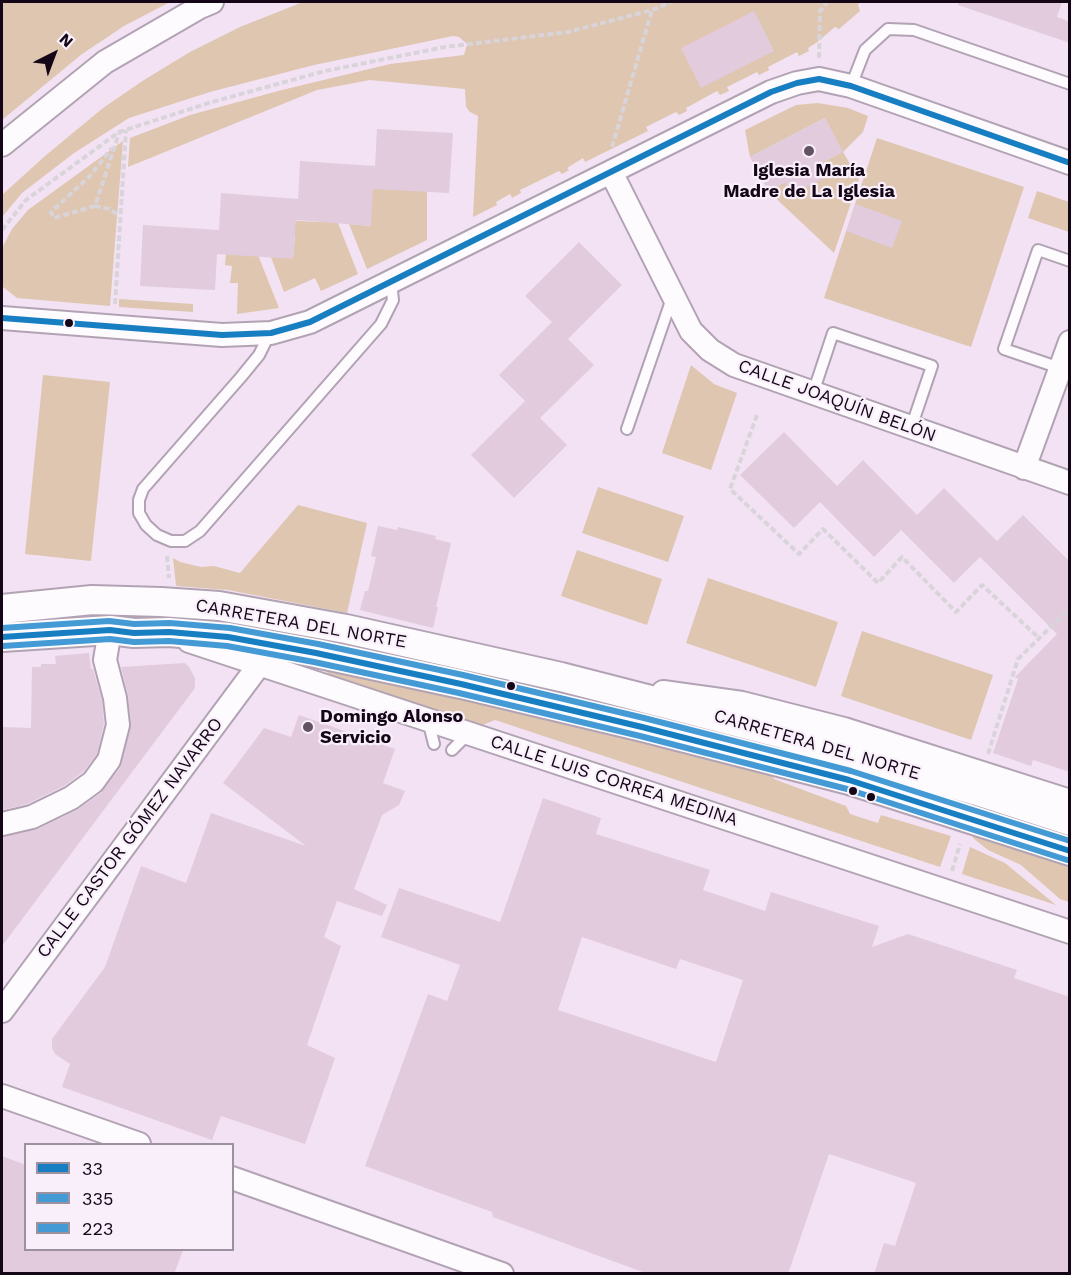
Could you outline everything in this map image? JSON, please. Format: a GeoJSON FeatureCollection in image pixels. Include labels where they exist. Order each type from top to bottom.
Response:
{"type":"FeatureCollection","features":[{"type":"Feature","properties":{"kind":"street"},"geometry":{"type":"LineString","coordinates":[[2,145],[105,62],[212,2]]}},
{"type":"Feature","properties":{"kind":"street"},"geometry":{"type":"LineString","coordinates":[[2,318],[222,335],[270,333],[310,322],[771,92],[796,83],[819,79],[851,86],[1070,163]]}},
{"type":"Feature","properties":{"kind":"street"},"geometry":{"type":"LineString","coordinates":[[2,159],[22,129]]}},
{"type":"Feature","properties":{"kind":"street","name":"CALLE JOAQUÍN BELÓN"},"geometry":{"type":"LineString","coordinates":[[611,172],[691,331],[710,350],[734,366],[1070,483]]}},
{"type":"Feature","properties":{"kind":"street"},"geometry":{"type":"LineString","coordinates":[[1024,468],[1070,342]]}},
{"type":"Feature","properties":{"kind":"street","name":"CARRETERA DEL NORTE"},"geometry":{"type":"LineString","coordinates":[[2,609],[92,600],[161,602],[219,606],[346,629],[561,677],[783,734],[1070,821]]}},
{"type":"Feature","properties":{"kind":"street"},"geometry":{"type":"LineString","coordinates":[[2,824],[33,817],[70,798],[93,782],[109,760],[118,725],[115,698],[105,660],[110,630]]}},
{"type":"Feature","properties":{"kind":"street","name":"CARRETERA DEL NORTE"},"geometry":{"type":"LineString","coordinates":[[2,637],[110,630],[134,633],[158,632],[228,637],[305,651],[461,684],[630,724],[849,780],[1070,851]]}},
{"type":"Feature","properties":{"kind":"street","name":"CALLE LUIS CORREA MEDINA"},"geometry":{"type":"LineString","coordinates":[[158,632],[1070,932]]}},
{"type":"Feature","properties":{"kind":"street","name":"CALLE CASTOR GÓMEZ NAVARRO"},"geometry":{"type":"LineString","coordinates":[[2,1011],[259,665]]}},
{"type":"Feature","properties":{"kind":"street","name":"CARRETERA DEL NORTE"},"geometry":{"type":"LineString","coordinates":[[561,677],[742,703],[844,729],[1070,801]]}},
{"type":"Feature","properties":{"kind":"street"},"geometry":{"type":"LineString","coordinates":[[2,1096],[136,1143]]}},
{"type":"Feature","properties":{"kind":"street"},"geometry":{"type":"LineString","coordinates":[[234,1179],[502,1274]]}},
{"type":"Feature","properties":{"kind":"lane"},"geometry":{"type":"LineString","coordinates":[[851,86],[865,50],[888,29],[914,30],[1070,84]]}},
{"type":"Feature","properties":{"kind":"lane"},"geometry":{"type":"LineString","coordinates":[[1060,368],[1004,349],[1038,250],[1070,261]]}},
{"type":"Feature","properties":{"kind":"lane"},"geometry":{"type":"LineString","coordinates":[[270,333],[259,355],[143,489],[139,500],[139,513],[146,525],[157,535],[171,541],[185,541],[200,531],[381,324],[393,300],[391,281]]}},
{"type":"Feature","properties":{"kind":"lane"},"geometry":{"type":"LineString","coordinates":[[627,429],[673,295]]}},
{"type":"Feature","properties":{"kind":"lane"},"geometry":{"type":"LineString","coordinates":[[813,393],[833,333],[932,366],[911,428]]}},
{"type":"Feature","properties":{"kind":"lane"},"geometry":{"type":"LineString","coordinates":[[428,720],[434,744]]}},
{"type":"Feature","properties":{"kind":"lane"},"geometry":{"type":"LineString","coordinates":[[452,750],[469,733]]}},
{"type":"Feature","properties":{"kind":"path"},"geometry":{"type":"LineString","coordinates":[[2,231],[26,200],[119,132],[212,102],[325,71],[445,46],[568,32],[652,10],[671,2]]}},
{"type":"Feature","properties":{"kind":"path"},"geometry":{"type":"LineString","coordinates":[[819,79],[819,12],[827,2]]}},
{"type":"Feature","properties":{"kind":"path"},"geometry":{"type":"LineString","coordinates":[[611,172],[610,154],[652,10]]}},
{"type":"Feature","properties":{"kind":"path"},"geometry":{"type":"LineString","coordinates":[[114,326],[126,130]]}},
{"type":"Feature","properties":{"kind":"path"},"geometry":{"type":"LineString","coordinates":[[95,206],[119,132]]}},
{"type":"Feature","properties":{"kind":"path"},"geometry":{"type":"LineString","coordinates":[[112,148],[89,177],[51,212],[54,218],[95,206],[109,209],[117,214]]}},
{"type":"Feature","properties":{"kind":"path"},"geometry":{"type":"LineString","coordinates":[[757,415],[730,489],[799,554],[823,529],[878,583],[902,557],[956,612],[982,585],[1039,638]]}},
{"type":"Feature","properties":{"kind":"path"},"geometry":{"type":"LineString","coordinates":[[983,772],[1018,659],[1070,608]]}},
{"type":"Feature","properties":{"kind":"path"},"geometry":{"type":"LineString","coordinates":[[952,872],[960,844]]}},
{"type":"Feature","properties":{"kind":"shaded area"},"geometry":{"type":"Polygon","coordinates":[[[2,2],[170,2],[124,26],[82,54],[2,120],[2,2]]]}},
{"type":"Feature","properties":{"kind":"shaded area"},"geometry":{"type":"Polygon","coordinates":[[[303,2],[860,2],[858,5],[860,11],[839,29],[835,27],[808,48],[809,51],[799,56],[797,52],[768,67],[769,70],[759,75],[757,72],[727,87],[729,91],[720,95],[717,91],[686,108],[687,111],[679,115],[676,112],[646,127],[648,131],[585,162],[583,158],[562,174],[559,171],[520,190],[521,193],[512,198],[510,194],[496,202],[497,205],[473,217],[478,116],[466,107],[465,89],[370,80],[317,90],[128,167],[130,138],[190,115],[282,90],[390,64],[464,55],[467,44],[459,37],[453,36],[314,65],[210,92],[129,118],[74,153],[22,193],[2,217],[2,195],[103,108],[190,52],[240,27],[303,2]]]}},
{"type":"Feature","properties":{"kind":"shaded area"},"geometry":{"type":"Polygon","coordinates":[[[818,103],[848,108],[868,116],[863,132],[843,152],[859,179],[834,253],[768,191],[842,152],[825,118],[750,157],[745,130],[796,105],[818,103]]]}},
{"type":"Feature","properties":{"kind":"shaded area"},"geometry":{"type":"Polygon","coordinates":[[[877,138],[1024,187],[971,347],[824,298],[877,138]]]}},
{"type":"Feature","properties":{"kind":"shaded area"},"geometry":{"type":"Polygon","coordinates":[[[123,141],[110,306],[17,298],[3,287],[2,282],[2,248],[12,229],[28,210],[123,141]]]}},
{"type":"Feature","properties":{"kind":"shaded area"},"geometry":{"type":"Polygon","coordinates":[[[427,187],[427,240],[367,269],[349,224],[370,226],[360,188],[427,187]]]}},
{"type":"Feature","properties":{"kind":"shaded area"},"geometry":{"type":"Polygon","coordinates":[[[1037,191],[1069,202],[1069,232],[1028,218],[1037,191]]]}},
{"type":"Feature","properties":{"kind":"shaded area"},"geometry":{"type":"Polygon","coordinates":[[[336,218],[358,274],[321,291],[315,278],[284,292],[271,257],[293,258],[295,236],[282,220],[317,222],[336,218]]]}},
{"type":"Feature","properties":{"kind":"shaded area"},"geometry":{"type":"Polygon","coordinates":[[[256,250],[279,308],[237,314],[238,283],[230,283],[232,266],[225,265],[226,254],[256,250]]]}},
{"type":"Feature","properties":{"kind":"shaded area"},"geometry":{"type":"Polygon","coordinates":[[[119,299],[193,304],[193,312],[119,307],[119,299]]]}},
{"type":"Feature","properties":{"kind":"shaded area"},"geometry":{"type":"Polygon","coordinates":[[[691,365],[714,384],[737,393],[711,470],[662,453],[691,365]]]}},
{"type":"Feature","properties":{"kind":"shaded area"},"geometry":{"type":"Polygon","coordinates":[[[43,375],[110,382],[91,561],[25,554],[43,375]]]}},
{"type":"Feature","properties":{"kind":"shaded area"},"geometry":{"type":"Polygon","coordinates":[[[598,487],[684,516],[668,562],[582,533],[598,487]]]}},
{"type":"Feature","properties":{"kind":"shaded area"},"geometry":{"type":"Polygon","coordinates":[[[298,505],[367,523],[347,613],[228,590],[176,586],[173,558],[201,567],[214,566],[240,573],[298,505]]]}},
{"type":"Feature","properties":{"kind":"shaded area"},"geometry":{"type":"Polygon","coordinates":[[[577,550],[662,579],[647,625],[561,596],[577,550]]]}},
{"type":"Feature","properties":{"kind":"shaded area"},"geometry":{"type":"Polygon","coordinates":[[[708,578],[838,622],[816,687],[686,643],[708,578]]]}},
{"type":"Feature","properties":{"kind":"shaded area"},"geometry":{"type":"Polygon","coordinates":[[[862,631],[993,675],[971,740],[841,696],[862,631]]]}},
{"type":"Feature","properties":{"kind":"shaded area"},"geometry":{"type":"Polygon","coordinates":[[[329,668],[766,768],[774,779],[846,806],[850,814],[878,823],[881,815],[951,836],[940,867],[495,720],[475,728],[325,679],[329,668]]]}},
{"type":"Feature","properties":{"kind":"shaded area"},"geometry":{"type":"Polygon","coordinates":[[[973,832],[1069,863],[1069,902],[1060,899],[1021,865],[988,850],[973,838],[973,832]]]}},
{"type":"Feature","properties":{"kind":"shaded area"},"geometry":{"type":"Polygon","coordinates":[[[970,847],[1005,863],[1056,905],[962,874],[970,847]]]}},
{"type":"Feature","properties":{"kind":"building"},"geometry":{"type":"Polygon","coordinates":[[[959,2],[1062,2],[1057,17],[1070,22],[1070,43],[958,5],[959,2]]]}},
{"type":"Feature","properties":{"kind":"building"},"geometry":{"type":"Polygon","coordinates":[[[754,11],[774,51],[701,88],[681,48],[754,11]]]}},
{"type":"Feature","properties":{"kind":"building"},"geometry":{"type":"Polygon","coordinates":[[[825,118],[843,152],[815,166],[822,179],[792,195],[785,182],[768,191],[750,157],[825,118]]]}},
{"type":"Feature","properties":{"kind":"building"},"geometry":{"type":"Polygon","coordinates":[[[377,129],[453,133],[449,193],[373,189],[371,226],[296,220],[293,259],[217,254],[215,290],[140,286],[143,225],[219,230],[221,193],[298,199],[300,161],[375,166],[377,129]]]}},
{"type":"Feature","properties":{"kind":"building"},"geometry":{"type":"Polygon","coordinates":[[[856,204],[902,221],[892,248],[846,231],[856,204]]]}},
{"type":"Feature","properties":{"kind":"building"},"geometry":{"type":"Polygon","coordinates":[[[579,242],[622,285],[568,339],[594,365],[540,418],[567,445],[514,498],[471,455],[525,401],[499,375],[552,322],[525,296],[579,242]]]}},
{"type":"Feature","properties":{"kind":"building"},"geometry":{"type":"Polygon","coordinates":[[[784,432],[837,486],[863,460],[917,515],[944,488],[997,541],[1023,515],[1070,562],[1070,772],[1033,760],[1031,766],[993,753],[1018,679],[1015,677],[1057,634],[980,557],[954,583],[901,530],[874,557],[820,502],[794,528],[740,475],[784,432]]]}},
{"type":"Feature","properties":{"kind":"building"},"geometry":{"type":"Polygon","coordinates":[[[378,526],[397,530],[398,527],[436,536],[435,539],[451,543],[433,628],[360,610],[365,591],[368,591],[376,557],[371,556],[378,526]]]}},
{"type":"Feature","properties":{"kind":"building"},"geometry":{"type":"Polygon","coordinates":[[[89,653],[91,669],[93,669],[102,700],[104,724],[97,754],[83,772],[64,786],[27,804],[2,810],[2,727],[31,728],[32,667],[41,667],[41,664],[56,664],[55,656],[89,653]]]}},
{"type":"Feature","properties":{"kind":"building"},"geometry":{"type":"Polygon","coordinates":[[[185,663],[195,678],[195,688],[2,946],[2,837],[38,829],[77,810],[101,793],[120,768],[131,724],[128,696],[121,667],[185,663]]]}},
{"type":"Feature","properties":{"kind":"building"},"geometry":{"type":"Polygon","coordinates":[[[299,715],[395,749],[383,783],[405,791],[399,805],[382,815],[354,889],[387,905],[382,916],[337,901],[324,937],[341,946],[307,1045],[335,1058],[305,1144],[221,1116],[212,1140],[62,1087],[70,1064],[55,1054],[52,1039],[105,967],[141,866],[186,883],[211,813],[306,846],[223,783],[264,728],[291,737],[299,715]]]}},
{"type":"Feature","properties":{"kind":"building"},"geometry":{"type":"Polygon","coordinates":[[[543,798],[601,818],[596,834],[710,870],[703,890],[765,911],[771,892],[879,926],[872,947],[908,934],[1017,970],[1014,978],[1070,997],[1070,1274],[874,1274],[884,1243],[895,1246],[916,1183],[829,1154],[788,1274],[648,1274],[493,1217],[492,1212],[365,1166],[428,994],[447,1001],[460,965],[381,937],[399,888],[500,922],[543,798]],[[582,937],[558,1010],[716,1062],[743,980],[680,959],[676,969],[582,937]]]}},
{"type":"Feature","properties":{"kind":"building"},"geometry":{"type":"Polygon","coordinates":[[[2,1156],[24,1164],[24,1251],[183,1251],[174,1274],[2,1274],[2,1156]]]}},
{"type":"Feature","properties":{"kind":"transit line","name":"33"},"geometry":{"type":"LineString","coordinates":[[2,318],[222,335],[271,333],[310,322],[771,92],[797,83],[819,79],[851,86],[1070,163]]}},
{"type":"Feature","properties":{"kind":"transit line","name":"223"},"geometry":{"type":"LineString","coordinates":[[2,628],[109,621],[134,624],[170,623],[230,628],[318,644],[463,675],[644,718],[851,771],[1070,841]]}},
{"type":"Feature","properties":{"kind":"transit line","name":"33"},"geometry":{"type":"LineString","coordinates":[[2,637],[110,630],[134,633],[169,632],[228,637],[316,653],[461,684],[642,727],[849,780],[1070,851]]}},
{"type":"Feature","properties":{"kind":"transit line","name":"335"},"geometry":{"type":"LineString","coordinates":[[3,646],[110,639],[134,642],[169,641],[227,646],[314,662],[459,693],[640,736],[847,789],[1067,860]]}},
{"type":"Feature","properties":{"kind":"place","name":"Iglesia María Madre de La Iglesia"},"geometry":{"type":"Point","coordinates":[809,151]}},
{"type":"Feature","properties":{"kind":"place","name":"Domingo Alonso Servicio"},"geometry":{"type":"Point","coordinates":[308,727]}}]}
